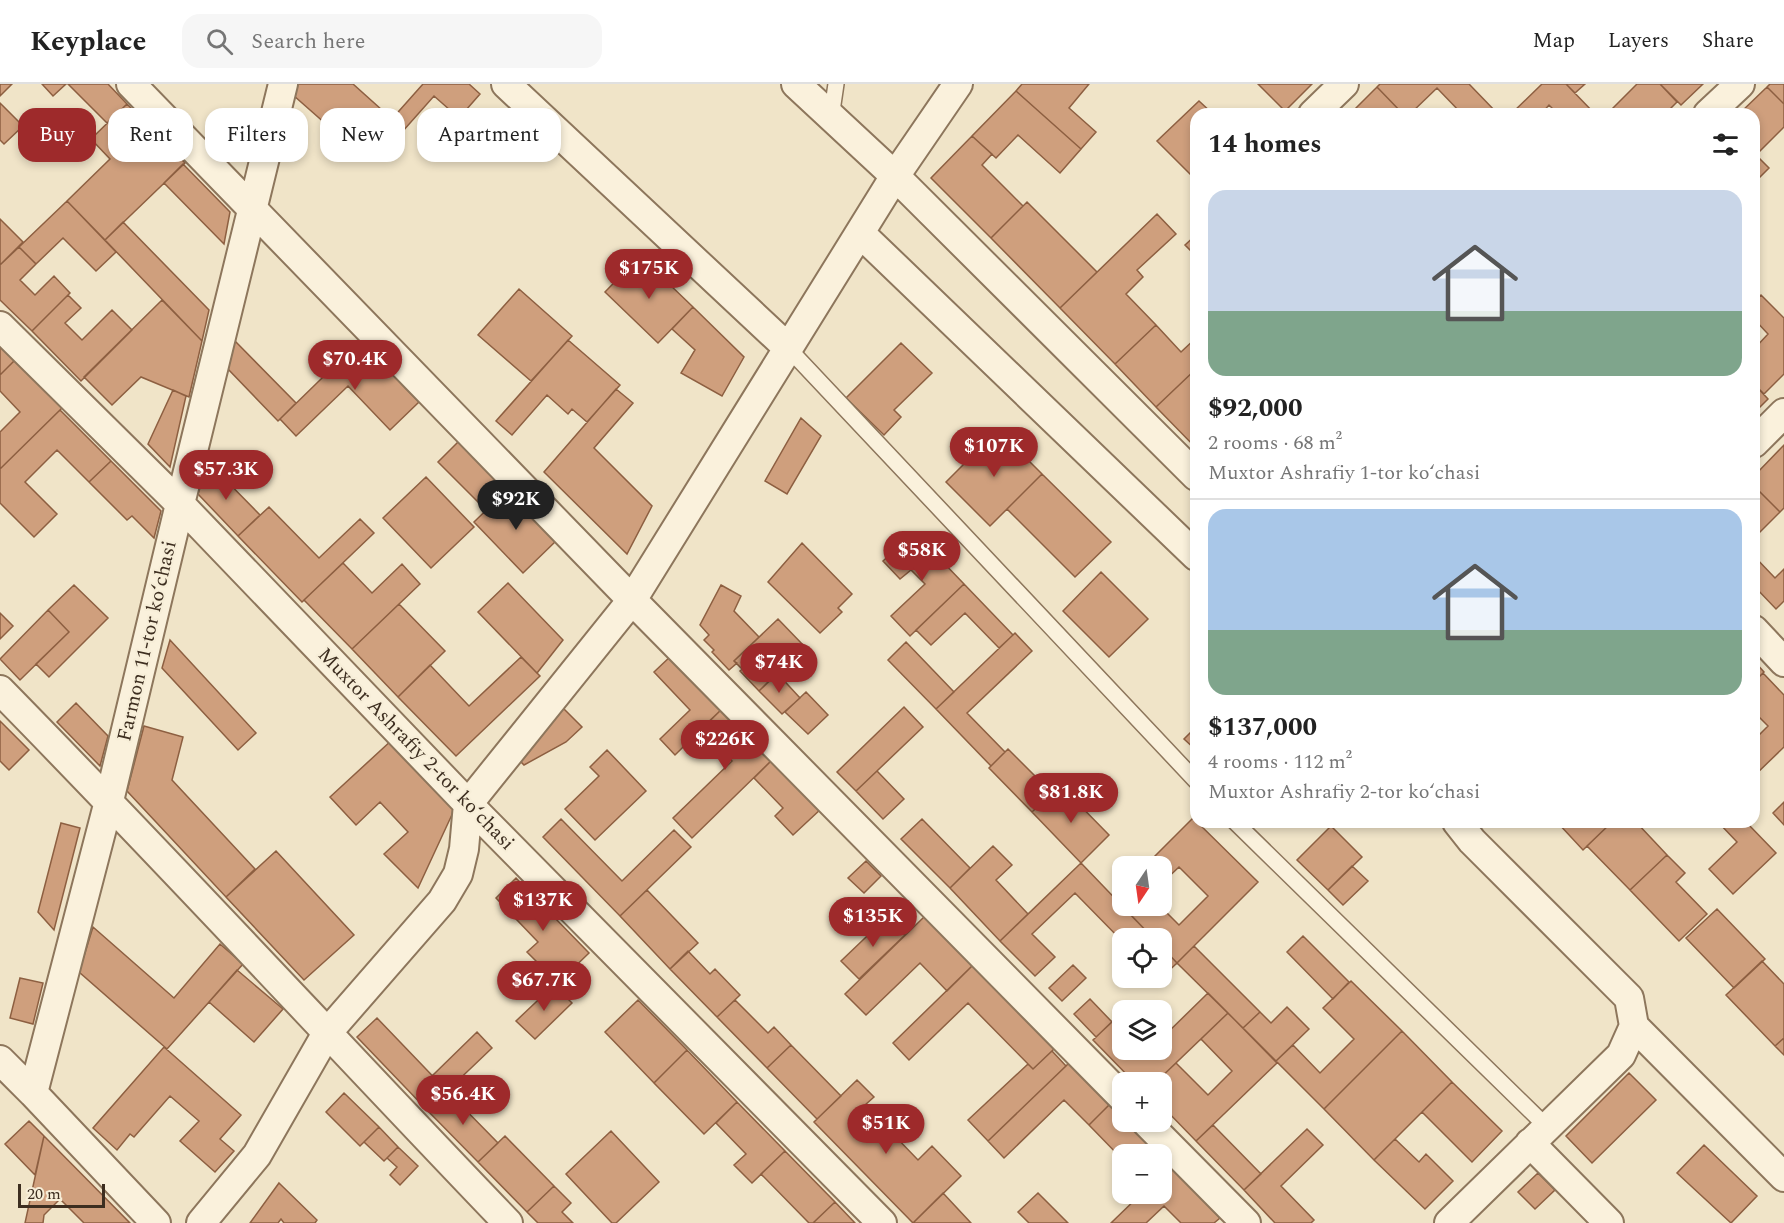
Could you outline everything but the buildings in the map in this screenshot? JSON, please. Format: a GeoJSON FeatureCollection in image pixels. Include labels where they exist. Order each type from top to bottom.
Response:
{"type":"FeatureCollection","features":[{"type":"Feature","properties":{"kind":"street"},"geometry":{"type":"LineString","coordinates":[[131,84],[632,600],[1112,1087]]}},
{"type":"Feature","properties":{"kind":"street","name":"Farmon 11-tor koʻchasi"},"geometry":{"type":"LineString","coordinates":[[33,1093],[109,801],[283,84]]}},
{"type":"Feature","properties":{"kind":"street"},"geometry":{"type":"LineString","coordinates":[[506,84],[788,348]]}},
{"type":"Feature","properties":{"kind":"street"},"geometry":{"type":"LineString","coordinates":[[796,84],[895,176],[1190,470]]}},
{"type":"Feature","properties":{"kind":"street"},"geometry":{"type":"LineString","coordinates":[[201,1223],[257,1155],[327,1033],[442,901],[458,874],[464,849],[468,804],[632,600],[895,176],[958,84]]}},
{"type":"Feature","properties":{"kind":"street"},"geometry":{"type":"LineString","coordinates":[[1319,108],[1344,84]]}},
{"type":"Feature","properties":{"kind":"street"},"geometry":{"type":"LineString","coordinates":[[1714,108],[1740,84]]}},
{"type":"Feature","properties":{"kind":"street"},"geometry":{"type":"LineString","coordinates":[[860,233],[1190,550]]}},
{"type":"Feature","properties":{"kind":"street","name":"Muxtor Ashrafiy 2-tor koʻchasi"},"geometry":{"type":"LineString","coordinates":[[0,326],[180,504],[468,804],[882,1223]]}},
{"type":"Feature","properties":{"kind":"street"},"geometry":{"type":"LineString","coordinates":[[1760,437],[1784,413]]}},
{"type":"Feature","properties":{"kind":"street"},"geometry":{"type":"LineString","coordinates":[[1760,636],[1784,662]]}},
{"type":"Feature","properties":{"kind":"street"},"geometry":{"type":"LineString","coordinates":[[0,690],[109,801],[508,1223]]}},
{"type":"Feature","properties":{"kind":"street"},"geometry":{"type":"LineString","coordinates":[[1449,1223],[1621,1056],[1634,1026],[1629,998],[1472,841],[1462,828]]}},
{"type":"Feature","properties":{"kind":"street"},"geometry":{"type":"LineString","coordinates":[[1634,1026],[1784,1177]]}},
{"type":"Feature","properties":{"kind":"street"},"geometry":{"type":"LineString","coordinates":[[0,1060],[156,1223]]}},
{"type":"Feature","properties":{"kind":"street"},"geometry":{"type":"LineString","coordinates":[[1156,1132],[1246,1223]]}},
{"type":"Feature","properties":{"kind":"street"},"geometry":{"type":"LineString","coordinates":[[1539,1135],[1608,1223]]}},
{"type":"Feature","properties":{"kind":"lane"},"geometry":{"type":"LineString","coordinates":[[831,118],[836,84]]}},
{"type":"Feature","properties":{"kind":"lane"},"geometry":{"type":"LineString","coordinates":[[788,348],[1190,775]]}},
{"type":"Feature","properties":{"kind":"lane"},"geometry":{"type":"LineString","coordinates":[[1241,828],[1539,1135]]}}]}
